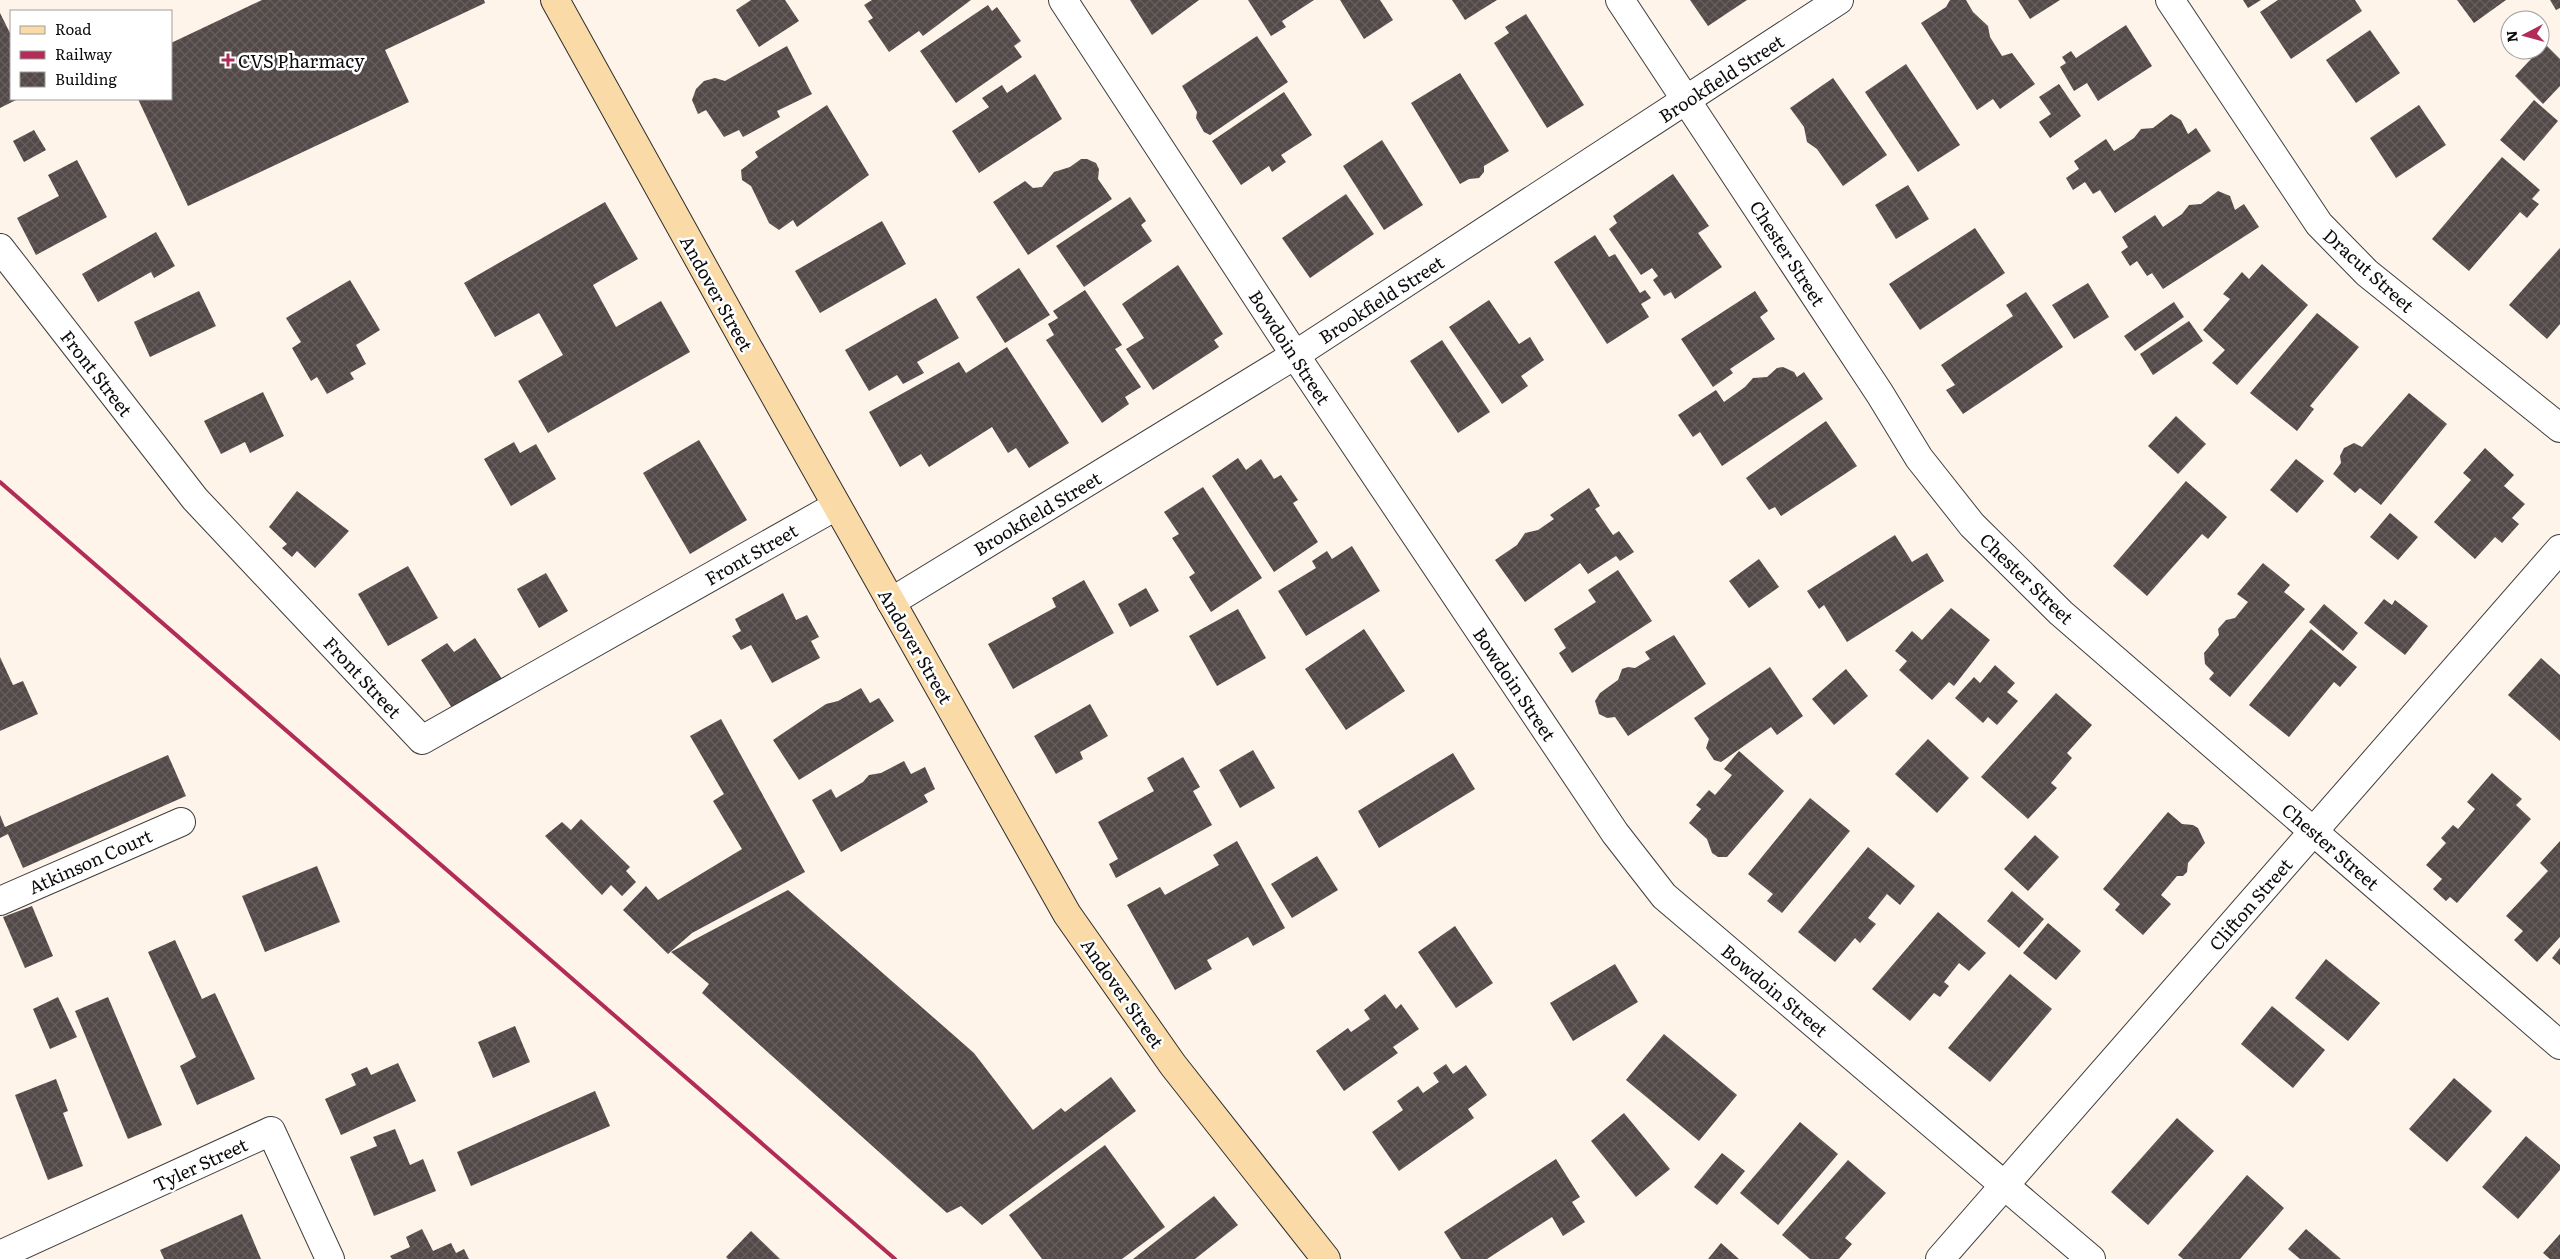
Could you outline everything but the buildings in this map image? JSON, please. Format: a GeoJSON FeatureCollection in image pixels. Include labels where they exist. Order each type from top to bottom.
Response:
{"type":"FeatureCollection","features":[{"type":"Feature","properties":{"kind":"main road","name":"Andover Street"},"geometry":{"type":"LineString","coordinates":[[555,0],[836,506],[1068,914],[1173,1065],[1326,1259]]}},
{"type":"Feature","properties":{"kind":"street","name":"Bowdoin Street"},"geometry":{"type":"LineString","coordinates":[[1063,0],[1295,355],[1615,834],[1664,896],[2091,1259]]}},
{"type":"Feature","properties":{"kind":"street","name":"Chester Street"},"geometry":{"type":"LineString","coordinates":[[1620,0],[1875,386],[1919,458],[1972,525],[2062,613],[2560,1044]]}},
{"type":"Feature","properties":{"kind":"street","name":"Brookfield Street"},"geometry":{"type":"LineString","coordinates":[[891,602],[1295,355],[1839,0]]}},
{"type":"Feature","properties":{"kind":"street","name":"Dracut Street"},"geometry":{"type":"LineString","coordinates":[[2170,0],[2319,224],[2367,273],[2560,428]]}},
{"type":"Feature","properties":{"kind":"street","name":"Front Street"},"geometry":{"type":"LineString","coordinates":[[0,248],[195,499],[422,740],[836,506]]}},
{"type":"Feature","properties":{"kind":"street","name":"Clifton Street"},"geometry":{"type":"LineString","coordinates":[[1940,1259],[2560,549]]}},
{"type":"Feature","properties":{"kind":"street","name":"Atkinson Court"},"geometry":{"type":"LineString","coordinates":[[0,901],[181,822]]}},
{"type":"Feature","properties":{"kind":"street","name":"Tyler Street"},"geometry":{"type":"LineString","coordinates":[[0,1255],[271,1131],[330,1259]]}},
{"type":"Feature","properties":{"kind":"railway"},"geometry":{"type":"LineString","coordinates":[[0,482],[895,1259]]}},
{"type":"Feature","properties":{"kind":"place","name":"CVS Pharmacy"},"geometry":{"type":"Point","coordinates":[228,60]}}]}
